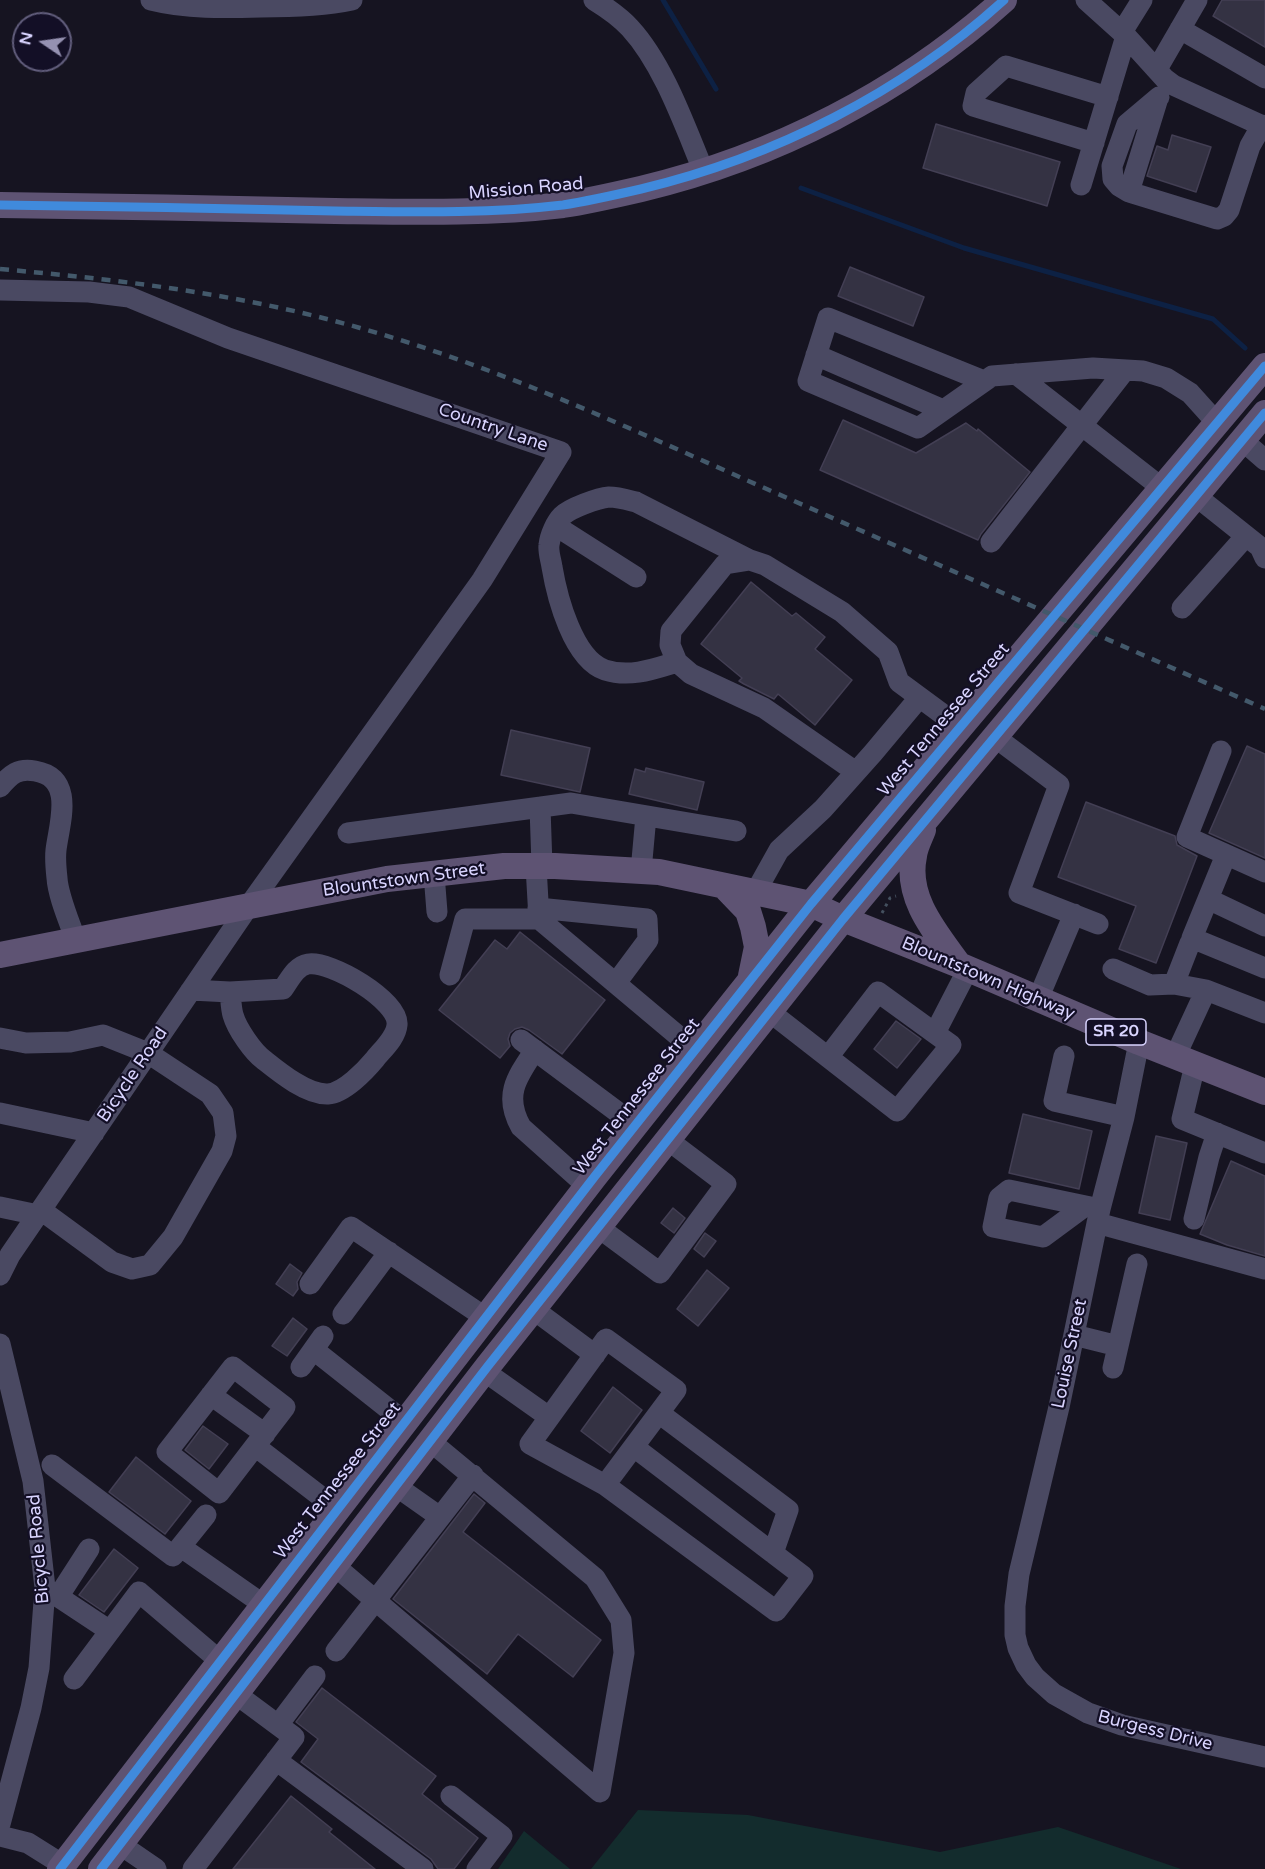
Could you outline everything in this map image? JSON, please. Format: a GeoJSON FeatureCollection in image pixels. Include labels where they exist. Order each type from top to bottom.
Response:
{"type":"FeatureCollection","features":[{"type":"Feature","properties":{"kind":"main road","name":"Mission Road"},"geometry":{"type":"LineString","coordinates":[[0,206],[396,212],[495,211],[563,205],[602,198],[704,172],[808,132],[880,92],[932,58],[1004,0]]}},
{"type":"Feature","properties":{"kind":"main road","name":"West Tennessee Street"},"geometry":{"type":"LineString","coordinates":[[62,1868],[587,1186],[811,904],[1265,366]]}},
{"type":"Feature","properties":{"kind":"main road"},"geometry":{"type":"LineString","coordinates":[[1242,440],[1240,413],[1243,392]]}},
{"type":"Feature","properties":{"kind":"main road"},"geometry":{"type":"LineString","coordinates":[[101,1869],[484,1371],[843,920],[1265,413]]}},
{"type":"Feature","properties":{"kind":"main road"},"geometry":{"type":"LineString","coordinates":[[1216,472],[1221,431],[1217,423]]}},
{"type":"Feature","properties":{"kind":"main road"},"geometry":{"type":"LineString","coordinates":[[927,818],[914,856],[912,876],[915,891],[926,919],[963,967]]}},
{"type":"Feature","properties":{"kind":"main road","name":"Blountstown Street"},"geometry":{"type":"LineString","coordinates":[[0,955],[387,879],[504,866],[659,872],[811,904]]}},
{"type":"Feature","properties":{"kind":"main road"},"geometry":{"type":"LineString","coordinates":[[724,886],[748,911],[753,927],[757,947],[750,981]]}},
{"type":"Feature","properties":{"kind":"main road","name":"Blountstown Highway"},"geometry":{"type":"LineString","coordinates":[[811,904],[843,920],[1265,1092]]}},
{"type":"Feature","properties":{"kind":"main road"},"geometry":{"type":"LineString","coordinates":[[405,1422],[430,1441]]}},
{"type":"Feature","properties":{"kind":"main road"},"geometry":{"type":"LineString","coordinates":[[127,1782],[130,1800],[142,1816]]}},
{"type":"Feature","properties":{"kind":"main road"},"geometry":{"type":"LineString","coordinates":[[62,1868],[121,1845]]}},
{"type":"Feature","properties":{"kind":"street"},"geometry":{"type":"LineString","coordinates":[[151,0],[171,5],[210,8],[288,7],[352,0]]}},
{"type":"Feature","properties":{"kind":"street"},"geometry":{"type":"LineString","coordinates":[[594,0],[609,9],[631,29],[654,63],[667,85],[704,172]]}},
{"type":"Feature","properties":{"kind":"street"},"geometry":{"type":"LineString","coordinates":[[1086,0],[1124,34],[1160,82],[1262,119],[1250,146],[1229,210],[1217,219],[1129,192],[1160,82],[1180,28],[1197,0]]}},
{"type":"Feature","properties":{"kind":"street"},"geometry":{"type":"LineString","coordinates":[[1081,185],[1108,97],[1124,34],[1142,0]]}},
{"type":"Feature","properties":{"kind":"street"},"geometry":{"type":"LineString","coordinates":[[1180,28],[1265,78]]}},
{"type":"Feature","properties":{"kind":"street"},"geometry":{"type":"LineString","coordinates":[[1094,143],[973,106],[976,93],[1006,66],[1108,97]]}},
{"type":"Feature","properties":{"kind":"street","name":"Country Lane"},"geometry":{"type":"LineString","coordinates":[[0,290],[89,292],[129,297],[228,338],[561,452],[482,580],[248,907]]}},
{"type":"Feature","properties":{"kind":"street"},"geometry":{"type":"LineString","coordinates":[[984,381],[828,318],[816,355],[943,410],[992,376],[1093,368],[1143,371],[1166,378],[1190,393],[1217,423]]}},
{"type":"Feature","properties":{"kind":"street"},"geometry":{"type":"LineString","coordinates":[[991,542],[1125,370]]}},
{"type":"Feature","properties":{"kind":"street"},"geometry":{"type":"LineString","coordinates":[[1017,374],[1162,488]]}},
{"type":"Feature","properties":{"kind":"street"},"geometry":{"type":"LineString","coordinates":[[1242,440],[1265,460]]}},
{"type":"Feature","properties":{"kind":"street"},"geometry":{"type":"LineString","coordinates":[[1196,495],[1260,547],[1265,558]]}},
{"type":"Feature","properties":{"kind":"street"},"geometry":{"type":"LineString","coordinates":[[677,662],[651,670],[625,674],[605,670],[585,655],[563,612],[555,583],[549,546],[551,534],[562,516],[574,509],[608,497],[623,498],[636,502],[750,560],[765,565],[842,612],[888,652],[899,682],[960,727]]}},
{"type":"Feature","properties":{"kind":"street"},"geometry":{"type":"LineString","coordinates":[[556,526],[636,577]]}},
{"type":"Feature","properties":{"kind":"street"},"geometry":{"type":"LineString","coordinates":[[1182,608],[1246,536]]}},
{"type":"Feature","properties":{"kind":"street"},"geometry":{"type":"LineString","coordinates":[[750,560],[725,564],[671,631],[670,645],[677,662],[691,674],[764,708],[856,772]]}},
{"type":"Feature","properties":{"kind":"street"},"geometry":{"type":"LineString","coordinates":[[755,893],[779,850],[823,809],[919,698]]}},
{"type":"Feature","properties":{"kind":"street"},"geometry":{"type":"LineString","coordinates":[[995,737],[1059,785],[1019,892],[1098,924]]}},
{"type":"Feature","properties":{"kind":"street"},"geometry":{"type":"LineString","coordinates":[[1221,751],[1187,837],[1265,872]]}},
{"type":"Feature","properties":{"kind":"street"},"geometry":{"type":"LineString","coordinates":[[0,787],[9,777],[21,770],[45,774],[56,783],[61,794],[63,816],[56,851],[57,881],[76,941]]}},
{"type":"Feature","properties":{"kind":"street"},"geometry":{"type":"LineString","coordinates":[[348,833],[571,803],[736,831]]}},
{"type":"Feature","properties":{"kind":"street"},"geometry":{"type":"LineString","coordinates":[[540,807],[538,914],[695,1050]]}},
{"type":"Feature","properties":{"kind":"street"},"geometry":{"type":"LineString","coordinates":[[642,871],[646,816]]}},
{"type":"Feature","properties":{"kind":"street"},"geometry":{"type":"LineString","coordinates":[[1174,984],[1226,855]]}},
{"type":"Feature","properties":{"kind":"street"},"geometry":{"type":"LineString","coordinates":[[434,874],[437,912]]}},
{"type":"Feature","properties":{"kind":"street"},"geometry":{"type":"LineString","coordinates":[[1208,899],[1265,926]]}},
{"type":"Feature","properties":{"kind":"street","name":"Bicycle Road"},"geometry":{"type":"LineString","coordinates":[[0,1275],[10,1255],[248,907]]}},
{"type":"Feature","properties":{"kind":"street"},"geometry":{"type":"LineString","coordinates":[[450,975],[465,919],[538,914],[647,919],[648,940],[616,983]]}},
{"type":"Feature","properties":{"kind":"street"},"geometry":{"type":"LineString","coordinates":[[1038,999],[1074,914]]}},
{"type":"Feature","properties":{"kind":"street"},"geometry":{"type":"LineString","coordinates":[[1191,940],[1265,968]]}},
{"type":"Feature","properties":{"kind":"street"},"geometry":{"type":"LineString","coordinates":[[191,990],[230,992],[283,989],[297,969],[309,963],[329,967],[348,975],[384,1000],[395,1012],[398,1025],[391,1040],[367,1068],[340,1091],[327,1094],[310,1090],[284,1076],[255,1053],[234,1017],[230,992]]}},
{"type":"Feature","properties":{"kind":"street"},"geometry":{"type":"LineString","coordinates":[[935,1033],[963,967]]}},
{"type":"Feature","properties":{"kind":"street"},"geometry":{"type":"LineString","coordinates":[[1113,969],[1150,985],[1174,984],[1206,990],[1265,1013]]}},
{"type":"Feature","properties":{"kind":"street"},"geometry":{"type":"LineString","coordinates":[[1206,990],[1185,1061],[1182,1119],[1265,1154]]}},
{"type":"Feature","properties":{"kind":"street"},"geometry":{"type":"LineString","coordinates":[[770,1012],[897,1111],[951,1045],[878,992],[828,1057]]}},
{"type":"Feature","properties":{"kind":"street"},"geometry":{"type":"LineString","coordinates":[[0,1038],[26,1043],[70,1042],[103,1035],[148,1053],[210,1094],[223,1113],[226,1136],[222,1151],[173,1236],[150,1265],[132,1269],[112,1262],[39,1212],[0,1207]]}},
{"type":"Feature","properties":{"kind":"street","name":"Louise Street"},"geometry":{"type":"LineString","coordinates":[[1026,1665],[1015,1635],[1015,1606],[1019,1574],[1074,1335],[1094,1212],[1124,1118],[1139,1042]]}},
{"type":"Feature","properties":{"kind":"street"},"geometry":{"type":"LineString","coordinates":[[587,1186],[521,1127],[515,1117],[514,1084],[528,1045],[635,1125]]}},
{"type":"Feature","properties":{"kind":"street"},"geometry":{"type":"LineString","coordinates":[[1064,1056],[1054,1101],[1124,1118]]}},
{"type":"Feature","properties":{"kind":"street"},"geometry":{"type":"LineString","coordinates":[[0,1113],[94,1133]]}},
{"type":"Feature","properties":{"kind":"street"},"geometry":{"type":"LineString","coordinates":[[1194,1219],[1217,1133]]}},
{"type":"Feature","properties":{"kind":"street"},"geometry":{"type":"LineString","coordinates":[[598,1227],[660,1274],[726,1184],[668,1140]]}},
{"type":"Feature","properties":{"kind":"street"},"geometry":{"type":"LineString","coordinates":[[1094,1212],[1043,1238],[993,1227],[999,1198],[1009,1190],[1094,1212],[1265,1269]]}},
{"type":"Feature","properties":{"kind":"street"},"geometry":{"type":"LineString","coordinates":[[310,1284],[351,1227],[486,1317]]}},
{"type":"Feature","properties":{"kind":"street"},"geometry":{"type":"LineString","coordinates":[[343,1314],[389,1252]]}},
{"type":"Feature","properties":{"kind":"street"},"geometry":{"type":"LineString","coordinates":[[1113,1368],[1137,1264]]}},
{"type":"Feature","properties":{"kind":"street"},"geometry":{"type":"LineString","coordinates":[[533,1309],[595,1355]]}},
{"type":"Feature","properties":{"kind":"street"},"geometry":{"type":"LineString","coordinates":[[1074,1335],[1118,1346]]}},
{"type":"Feature","properties":{"kind":"street"},"geometry":{"type":"LineString","coordinates":[[605,1485],[676,1390],[606,1340],[530,1444],[605,1485],[776,1611],[803,1576],[634,1447]]}},
{"type":"Feature","properties":{"kind":"street","name":"Bicycle Road"},"geometry":{"type":"LineString","coordinates":[[0,1344],[33,1481],[51,1592],[31,1708],[0,1824]]}},
{"type":"Feature","properties":{"kind":"street"},"geometry":{"type":"LineString","coordinates":[[313,1351],[405,1422]]}},
{"type":"Feature","properties":{"kind":"street"},"geometry":{"type":"LineString","coordinates":[[233,1367],[285,1407],[260,1440],[219,1493],[167,1452],[233,1367]]}},
{"type":"Feature","properties":{"kind":"street"},"geometry":{"type":"LineString","coordinates":[[484,1371],[549,1418]]}},
{"type":"Feature","properties":{"kind":"street"},"geometry":{"type":"LineString","coordinates":[[211,1395],[338,1509]]}},
{"type":"Feature","properties":{"kind":"street"},"geometry":{"type":"LineString","coordinates":[[659,1413],[788,1510],[773,1553]]}},
{"type":"Feature","properties":{"kind":"street"},"geometry":{"type":"LineString","coordinates":[[335,1566],[600,1792],[624,1653],[621,1620],[595,1578],[430,1441]]}},
{"type":"Feature","properties":{"kind":"street"},"geometry":{"type":"LineString","coordinates":[[52,1466],[172,1556],[206,1515]]}},
{"type":"Feature","properties":{"kind":"street"},"geometry":{"type":"LineString","coordinates":[[336,1651],[473,1475]]}},
{"type":"Feature","properties":{"kind":"street"},"geometry":{"type":"LineString","coordinates":[[396,1486],[440,1517]]}},
{"type":"Feature","properties":{"kind":"street"},"geometry":{"type":"LineString","coordinates":[[180,1547],[264,1605]]}},
{"type":"Feature","properties":{"kind":"street"},"geometry":{"type":"LineString","coordinates":[[89,1549],[51,1592],[110,1631]]}},
{"type":"Feature","properties":{"kind":"street"},"geometry":{"type":"LineString","coordinates":[[74,1680],[139,1592],[220,1661]]}},
{"type":"Feature","properties":{"kind":"street","name":"Burgess Drive"},"geometry":{"type":"LineString","coordinates":[[1026,1665],[1035,1677],[1054,1694],[1088,1713],[1122,1725],[1265,1757]]}},
{"type":"Feature","properties":{"kind":"street"},"geometry":{"type":"LineString","coordinates":[[278,1725],[315,1676]]}},
{"type":"Feature","properties":{"kind":"street"},"geometry":{"type":"LineString","coordinates":[[193,1869],[294,1737],[236,1694]]}},
{"type":"Feature","properties":{"kind":"street"},"geometry":{"type":"LineString","coordinates":[[276,1760],[421,1868]]}},
{"type":"Feature","properties":{"kind":"street"},"geometry":{"type":"LineString","coordinates":[[451,1796],[502,1836],[477,1869]]}},
{"type":"Feature","properties":{"kind":"street"},"geometry":{"type":"LineString","coordinates":[[0,1836],[28,1843],[62,1868]]}},
{"type":"Feature","properties":{"kind":"street"},"geometry":{"type":"LineString","coordinates":[[121,1845],[156,1869]]}},
{"type":"Feature","properties":{"kind":"path"},"geometry":{"type":"LineString","coordinates":[[881,915],[890,898],[904,895]]}},
{"type":"Feature","properties":{"kind":"green space"},"geometry":{"type":"Polygon","coordinates":[[[638,1810],[748,1815],[940,1852],[1058,1827],[1181,1869],[591,1869],[638,1810]]]}},
{"type":"Feature","properties":{"kind":"green space"},"geometry":{"type":"Polygon","coordinates":[[[524,1831],[570,1869],[498,1869],[524,1831]]]}},
{"type":"Feature","properties":{"kind":"building"},"geometry":{"type":"Polygon","coordinates":[[[1222,0],[1265,0],[1265,47],[1213,16],[1222,0]]]}},
{"type":"Feature","properties":{"kind":"building"},"geometry":{"type":"Polygon","coordinates":[[[936,124],[1060,162],[1047,206],[923,168],[936,124]]]}},
{"type":"Feature","properties":{"kind":"building"},"geometry":{"type":"Polygon","coordinates":[[[1172,135],[1211,147],[1196,192],[1147,176],[1157,146],[1168,150],[1172,135]]]}},
{"type":"Feature","properties":{"kind":"building"},"geometry":{"type":"Polygon","coordinates":[[[850,267],[924,297],[913,326],[838,296],[850,267]]]}},
{"type":"Feature","properties":{"kind":"building"},"geometry":{"type":"Polygon","coordinates":[[[843,420],[916,453],[966,423],[977,431],[978,429],[1030,472],[978,540],[820,470],[843,420]]]}},
{"type":"Feature","properties":{"kind":"building"},"geometry":{"type":"Polygon","coordinates":[[[751,582],[792,616],[796,613],[825,637],[815,649],[852,680],[815,725],[778,694],[774,699],[739,681],[742,678],[701,644],[751,582]]]}},
{"type":"Feature","properties":{"kind":"building"},"geometry":{"type":"Polygon","coordinates":[[[511,730],[590,748],[580,792],[501,775],[511,730]]]}},
{"type":"Feature","properties":{"kind":"building"},"geometry":{"type":"Polygon","coordinates":[[[1247,746],[1265,754],[1265,858],[1209,833],[1247,746]]]}},
{"type":"Feature","properties":{"kind":"building"},"geometry":{"type":"Polygon","coordinates":[[[646,768],[704,782],[697,810],[629,794],[635,769],[645,772],[646,768]]]}},
{"type":"Feature","properties":{"kind":"building"},"geometry":{"type":"Polygon","coordinates":[[[1086,802],[1175,836],[1177,845],[1197,856],[1156,963],[1119,949],[1136,906],[1058,877],[1086,802]]]}},
{"type":"Feature","properties":{"kind":"building"},"geometry":{"type":"Polygon","coordinates":[[[520,932],[605,1000],[562,1054],[522,1027],[510,1033],[508,1039],[510,1046],[500,1058],[439,1010],[495,940],[507,949],[520,932]]]}},
{"type":"Feature","properties":{"kind":"building"},"geometry":{"type":"Polygon","coordinates":[[[896,1021],[921,1039],[897,1068],[874,1049],[896,1021]]]}},
{"type":"Feature","properties":{"kind":"building"},"geometry":{"type":"Polygon","coordinates":[[[1023,1114],[1092,1131],[1079,1189],[1009,1173],[1023,1114]]]}},
{"type":"Feature","properties":{"kind":"building"},"geometry":{"type":"Polygon","coordinates":[[[1156,1136],[1187,1143],[1170,1220],[1139,1213],[1156,1136]]]}},
{"type":"Feature","properties":{"kind":"building"},"geometry":{"type":"Polygon","coordinates":[[[1231,1161],[1265,1176],[1265,1256],[1200,1234],[1231,1161]]]}},
{"type":"Feature","properties":{"kind":"building"},"geometry":{"type":"Polygon","coordinates":[[[673,1208],[685,1218],[674,1233],[661,1223],[673,1208]]]}},
{"type":"Feature","properties":{"kind":"building"},"geometry":{"type":"Polygon","coordinates":[[[705,1233],[716,1241],[704,1257],[694,1249],[705,1233]]]}},
{"type":"Feature","properties":{"kind":"building"},"geometry":{"type":"Polygon","coordinates":[[[290,1264],[302,1273],[297,1282],[298,1289],[293,1296],[276,1284],[290,1264]]]}},
{"type":"Feature","properties":{"kind":"building"},"geometry":{"type":"Polygon","coordinates":[[[707,1270],[729,1288],[698,1326],[677,1309],[707,1270]]]}},
{"type":"Feature","properties":{"kind":"building"},"geometry":{"type":"Polygon","coordinates":[[[293,1318],[307,1329],[287,1356],[272,1346],[293,1318]]]}},
{"type":"Feature","properties":{"kind":"building"},"geometry":{"type":"Polygon","coordinates":[[[613,1387],[642,1410],[610,1453],[581,1431],[613,1387]]]}},
{"type":"Feature","properties":{"kind":"building"},"geometry":{"type":"Polygon","coordinates":[[[203,1426],[228,1444],[209,1469],[185,1450],[203,1426]]]}},
{"type":"Feature","properties":{"kind":"building"},"geometry":{"type":"Polygon","coordinates":[[[136,1457],[191,1501],[165,1534],[109,1492],[136,1457]]]}},
{"type":"Feature","properties":{"kind":"building"},"geometry":{"type":"Polygon","coordinates":[[[474,1494],[485,1503],[463,1532],[601,1640],[573,1677],[518,1634],[487,1674],[393,1599],[474,1494]]]}},
{"type":"Feature","properties":{"kind":"building"},"geometry":{"type":"Polygon","coordinates":[[[114,1549],[138,1568],[104,1612],[79,1595],[114,1549]]]}},
{"type":"Feature","properties":{"kind":"building"},"geometry":{"type":"Polygon","coordinates":[[[322,1688],[436,1776],[422,1794],[478,1838],[454,1869],[438,1869],[431,1859],[301,1762],[318,1739],[296,1722],[322,1688]]]}},
{"type":"Feature","properties":{"kind":"building"},"geometry":{"type":"Polygon","coordinates":[[[291,1796],[332,1829],[329,1832],[375,1869],[233,1869],[291,1796]]]}},
{"type":"Feature","properties":{"kind":"waterway"},"geometry":{"type":"LineString","coordinates":[[663,0],[716,89]]}},
{"type":"Feature","properties":{"kind":"waterway"},"geometry":{"type":"LineString","coordinates":[[801,188],[964,248],[1213,319],[1245,348]]}},
{"type":"Feature","properties":{"kind":"railway"},"geometry":{"type":"LineString","coordinates":[[0,269],[91,278],[226,297],[316,316],[413,344],[465,362],[618,423],[1265,709]]}},
{"type":"Feature","properties":{"kind":"cycle path"},"geometry":{"type":"LineString","coordinates":[[0,205],[449,212],[534,208],[592,200],[691,176],[787,140],[879,92],[923,64],[965,34],[1004,0]]}},
{"type":"Feature","properties":{"kind":"cycle path"},"geometry":{"type":"LineString","coordinates":[[60,1869],[595,1176],[811,904],[1265,366]]}},
{"type":"Feature","properties":{"kind":"cycle path"},"geometry":{"type":"LineString","coordinates":[[101,1869],[488,1366],[843,919],[1265,413]]}}]}
